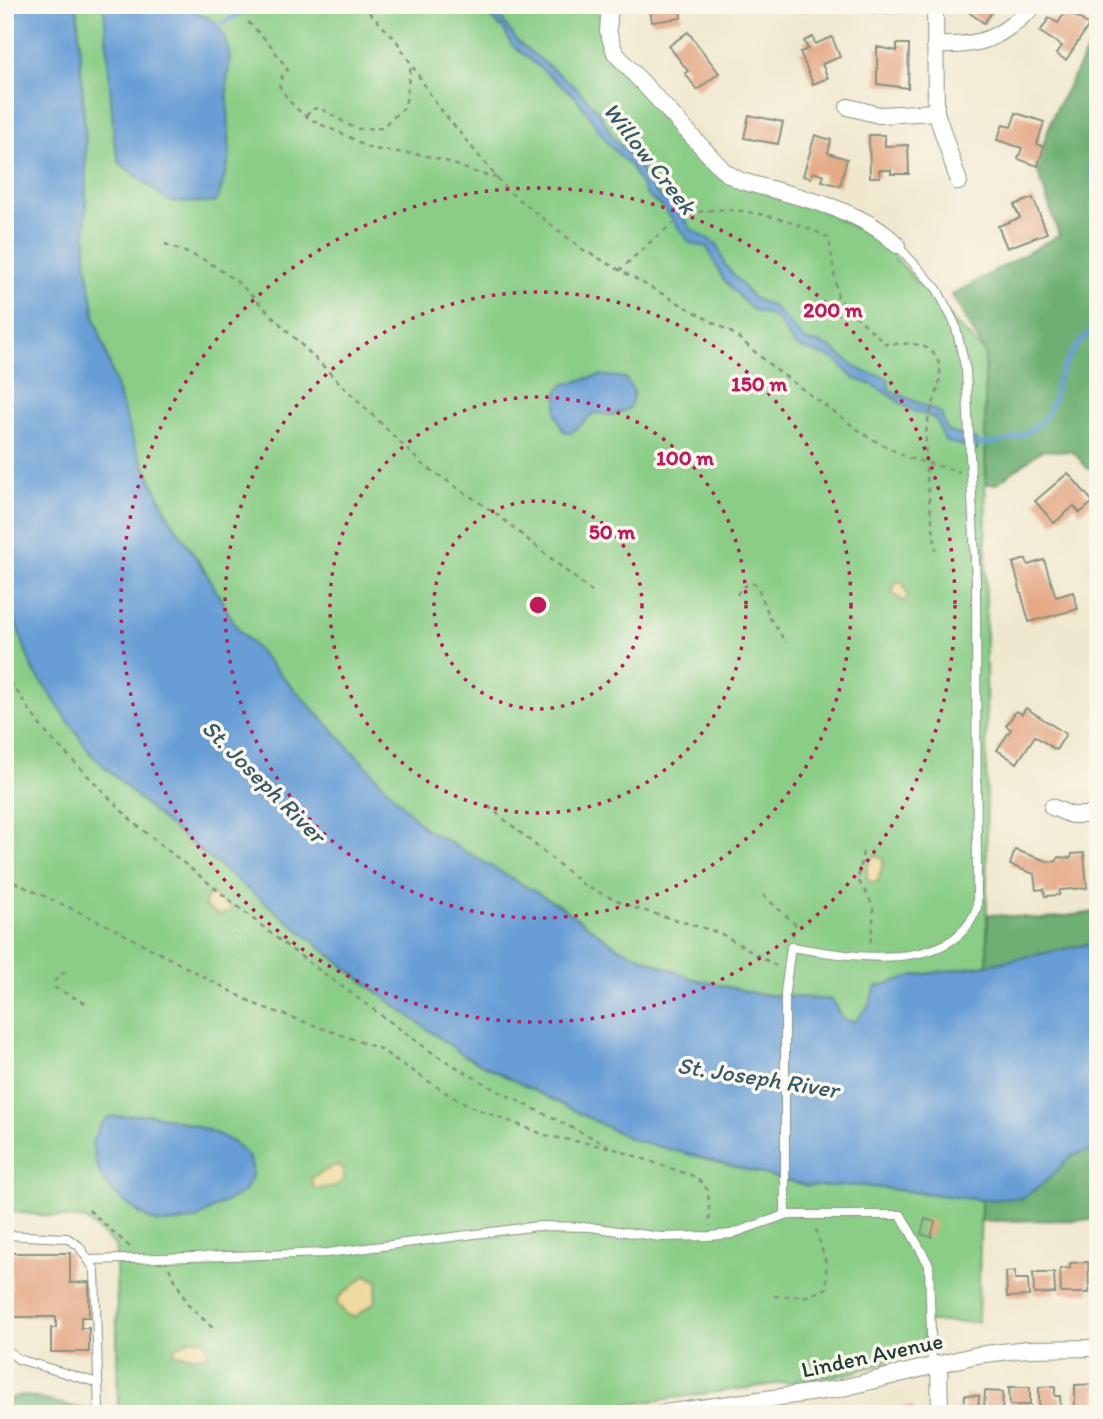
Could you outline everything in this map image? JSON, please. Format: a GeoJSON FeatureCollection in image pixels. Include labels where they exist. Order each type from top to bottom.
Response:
{"type":"FeatureCollection","features":[{"type":"Feature","properties":{"kind":"street"},"geometry":{"type":"LineString","coordinates":[[610,5],[610,41],[615,53],[725,172],[741,181],[859,219],[887,234],[897,245]]}},
{"type":"Feature","properties":{"kind":"street"},"geometry":{"type":"LineString","coordinates":[[935,5],[936,112],[959,182]]}},
{"type":"Feature","properties":{"kind":"street"},"geometry":{"type":"LineString","coordinates":[[935,45],[982,43],[1010,29],[1035,5]]}},
{"type":"Feature","properties":{"kind":"street"},"geometry":{"type":"LineString","coordinates":[[848,107],[878,115],[936,112]]}},
{"type":"Feature","properties":{"kind":"street"},"geometry":{"type":"LineString","coordinates":[[1052,807],[1071,815],[1098,815]]}},
{"type":"Feature","properties":{"kind":"street","name":"Linden Avenue"},"geometry":{"type":"LineString","coordinates":[[657,1414],[838,1390],[1004,1351],[1098,1348]]}},
{"type":"Feature","properties":{"kind":"street"},"geometry":{"type":"LineString","coordinates":[[936,1365],[940,1414]]}},
{"type":"Feature","properties":{"kind":"lane"},"geometry":{"type":"LineString","coordinates":[[785,1215],[785,992],[791,947],[831,954],[913,954],[952,942],[972,923],[977,907],[977,648],[966,370],[955,324],[937,289],[897,245]]}},
{"type":"Feature","properties":{"kind":"lane"},"geometry":{"type":"LineString","coordinates":[[90,1260],[328,1253],[538,1226],[571,1226],[661,1237],[710,1236],[731,1234],[785,1215],[901,1215],[929,1265],[936,1365]]}},
{"type":"Feature","properties":{"kind":"lane"},"geometry":{"type":"LineString","coordinates":[[5,1235],[67,1238],[90,1260],[95,1270],[99,1414]]}},
{"type":"Feature","properties":{"kind":"lane"},"geometry":{"type":"LineString","coordinates":[[5,1348],[18,1359],[99,1383]]}},
{"type":"Feature","properties":{"kind":"path"},"geometry":{"type":"LineString","coordinates":[[362,5],[396,40],[438,105],[507,190],[582,249],[734,334],[775,369],[868,437],[927,464],[971,473]]}},
{"type":"Feature","properties":{"kind":"path"},"geometry":{"type":"LineString","coordinates":[[248,22],[283,59],[288,70],[279,85],[295,107],[306,116],[366,148],[410,152],[441,159],[473,174],[496,177]]}},
{"type":"Feature","properties":{"kind":"path"},"geometry":{"type":"LineString","coordinates":[[306,116],[312,110],[320,108],[356,129],[381,128],[405,107],[411,65]]}},
{"type":"Feature","properties":{"kind":"path"},"geometry":{"type":"LineString","coordinates":[[619,271],[669,226],[690,215],[727,210],[783,220],[829,237],[838,299],[886,344],[915,344],[926,347],[937,358],[939,372],[929,419],[927,464],[936,550]]}},
{"type":"Feature","properties":{"kind":"path"},"geometry":{"type":"LineString","coordinates":[[165,244],[207,261],[239,283],[422,464],[498,515],[592,592]]}},
{"type":"Feature","properties":{"kind":"path"},"geometry":{"type":"LineString","coordinates":[[737,595],[741,588],[751,583],[757,585],[770,618],[786,643]]}},
{"type":"Feature","properties":{"kind":"path"},"geometry":{"type":"LineString","coordinates":[[5,674],[44,731],[134,823],[288,947],[434,1054],[494,1089],[612,1148],[680,1170],[703,1183],[708,1190],[710,1236]]}},
{"type":"Feature","properties":{"kind":"path"},"geometry":{"type":"LineString","coordinates":[[488,806],[585,886],[632,907],[720,933],[765,957],[787,979]]}},
{"type":"Feature","properties":{"kind":"path"},"geometry":{"type":"LineString","coordinates":[[863,852],[858,880],[873,901],[875,911],[869,956]]}},
{"type":"Feature","properties":{"kind":"path"},"geometry":{"type":"LineString","coordinates":[[5,878],[105,924],[257,1005],[378,1048],[451,1096],[477,1109],[562,1141],[612,1148]]}},
{"type":"Feature","properties":{"kind":"path"},"geometry":{"type":"LineString","coordinates":[[763,895],[795,924],[791,947]]}},
{"type":"Feature","properties":{"kind":"path"},"geometry":{"type":"LineString","coordinates":[[65,971],[55,981],[55,988],[60,993],[89,1005]]}},
{"type":"Feature","properties":{"kind":"path"},"geometry":{"type":"LineString","coordinates":[[774,1296],[808,1296],[827,1288],[826,1263],[812,1216]]}},
{"type":"Feature","properties":{"kind":"green space"},"geometry":{"type":"Polygon","coordinates":[[[77,5],[590,5],[598,14],[615,53],[717,165],[800,198],[883,243],[930,297],[985,353],[987,965],[912,976],[876,987],[868,1006],[856,1022],[842,1019],[832,1000],[757,994],[690,978],[617,947],[560,906],[424,828],[237,628],[205,571],[170,519],[134,444],[95,318],[86,260],[86,148],[77,5]]]}},
{"type":"Feature","properties":{"kind":"green space"},"geometry":{"type":"Polygon","coordinates":[[[1098,30],[1098,468],[1088,469],[1073,452],[1042,450],[996,484],[986,484],[985,353],[952,295],[1059,235],[1036,166],[1054,113],[1098,30]]]}},
{"type":"Feature","properties":{"kind":"green space"},"geometry":{"type":"Polygon","coordinates":[[[5,592],[32,668],[91,754],[162,820],[373,989],[463,1055],[631,1139],[808,1186],[864,1186],[981,1200],[978,1322],[924,1322],[924,1344],[894,1360],[848,1374],[557,1414],[118,1414],[116,1246],[86,1220],[5,1211],[5,592]]]}},
{"type":"Feature","properties":{"kind":"green space"},"geometry":{"type":"Polygon","coordinates":[[[1098,912],[1098,942],[987,965],[988,914],[1042,919],[1098,912]]]}},
{"type":"Feature","properties":{"kind":"green space"},"geometry":{"type":"Polygon","coordinates":[[[1098,1149],[1098,1220],[981,1221],[981,1200],[1022,1198],[1044,1183],[1073,1155],[1098,1149]]]}},
{"type":"Feature","properties":{"kind":"green space"},"geometry":{"type":"Polygon","coordinates":[[[22,1395],[89,1410],[89,1414],[5,1414],[5,1400],[22,1395]]]}},
{"type":"Feature","properties":{"kind":"sand"},"geometry":{"type":"Polygon","coordinates":[[[896,582],[903,583],[908,596],[904,602],[892,593],[896,582]]]}},
{"type":"Feature","properties":{"kind":"sand"},"geometry":{"type":"Polygon","coordinates":[[[876,855],[884,859],[878,881],[873,883],[867,879],[867,872],[869,862],[876,855]]]}},
{"type":"Feature","properties":{"kind":"sand"},"geometry":{"type":"Polygon","coordinates":[[[209,893],[231,908],[230,912],[219,915],[204,906],[209,893]]]}},
{"type":"Feature","properties":{"kind":"sand"},"geometry":{"type":"Polygon","coordinates":[[[336,1165],[343,1168],[344,1180],[333,1187],[314,1189],[311,1178],[336,1165]]]}},
{"type":"Feature","properties":{"kind":"sand"},"geometry":{"type":"Polygon","coordinates":[[[366,1275],[378,1281],[375,1302],[355,1317],[347,1315],[337,1304],[339,1297],[366,1275]]]}},
{"type":"Feature","properties":{"kind":"sand"},"geometry":{"type":"Polygon","coordinates":[[[191,1339],[207,1342],[208,1354],[199,1357],[175,1354],[174,1348],[191,1339]]]}},
{"type":"Feature","properties":{"kind":"water","name":"St. Joseph River"},"geometry":{"type":"Polygon","coordinates":[[[5,5],[77,5],[86,148],[86,260],[95,318],[134,444],[170,519],[205,571],[237,628],[424,828],[560,906],[617,947],[690,978],[757,994],[832,1000],[842,1019],[855,1022],[868,1006],[876,987],[912,976],[987,965],[1098,942],[1098,1149],[1073,1155],[1044,1183],[1022,1198],[981,1200],[864,1186],[808,1186],[631,1139],[463,1055],[373,989],[162,820],[91,754],[32,668],[5,592],[5,5]]]}},
{"type":"Feature","properties":{"kind":"water"},"geometry":{"type":"Polygon","coordinates":[[[104,5],[182,5],[214,21],[224,36],[230,56],[227,84],[230,157],[218,199],[212,203],[168,201],[119,162],[114,140],[104,5]]]}},
{"type":"Feature","properties":{"kind":"water"},"geometry":{"type":"Polygon","coordinates":[[[478,5],[487,5],[497,13],[518,42],[579,90],[599,112],[614,139],[636,161],[652,188],[661,198],[677,205],[691,229],[717,244],[725,265],[753,298],[774,307],[805,341],[830,348],[861,370],[888,379],[889,390],[941,413],[947,431],[978,441],[977,450],[945,441],[935,418],[913,411],[875,386],[853,378],[835,359],[795,346],[776,318],[751,309],[723,279],[707,247],[690,243],[663,207],[648,197],[630,166],[609,145],[576,97],[511,44],[504,30],[478,5]]]}},
{"type":"Feature","properties":{"kind":"water"},"geometry":{"type":"Polygon","coordinates":[[[601,375],[625,378],[634,392],[630,408],[613,415],[594,413],[571,433],[563,431],[556,414],[558,390],[565,384],[601,375]]]}},
{"type":"Feature","properties":{"kind":"water"},"geometry":{"type":"Polygon","coordinates":[[[149,1114],[212,1132],[242,1149],[250,1161],[252,1174],[248,1186],[236,1197],[192,1220],[160,1223],[128,1205],[102,1178],[92,1142],[100,1125],[109,1117],[149,1114]]]}},
{"type":"Feature","properties":{"kind":"building"},"geometry":{"type":"Polygon","coordinates":[[[649,5],[680,5],[681,18],[652,22],[649,5]]]}},
{"type":"Feature","properties":{"kind":"building"},"geometry":{"type":"Polygon","coordinates":[[[795,5],[804,5],[804,12],[795,12],[795,5]]]}},
{"type":"Feature","properties":{"kind":"building"},"geometry":{"type":"Polygon","coordinates":[[[836,5],[845,5],[845,12],[836,12],[836,5]]]}},
{"type":"Feature","properties":{"kind":"building"},"geometry":{"type":"Polygon","coordinates":[[[874,5],[912,5],[912,12],[874,13],[874,5]]]}},
{"type":"Feature","properties":{"kind":"building"},"geometry":{"type":"Polygon","coordinates":[[[976,5],[997,5],[984,23],[970,13],[976,5]]]}},
{"type":"Feature","properties":{"kind":"building"},"geometry":{"type":"Polygon","coordinates":[[[1067,10],[1089,25],[1066,60],[1056,54],[1062,46],[1040,32],[1049,18],[1058,23],[1067,10]]]}},
{"type":"Feature","properties":{"kind":"building"},"geometry":{"type":"Polygon","coordinates":[[[688,32],[719,73],[697,90],[685,73],[688,71],[669,46],[688,32]]]}},
{"type":"Feature","properties":{"kind":"building"},"geometry":{"type":"Polygon","coordinates":[[[813,37],[815,44],[832,37],[840,57],[822,64],[828,78],[813,84],[800,52],[808,49],[804,41],[813,37]]]}},
{"type":"Feature","properties":{"kind":"building"},"geometry":{"type":"Polygon","coordinates":[[[897,44],[909,44],[908,88],[877,84],[877,47],[897,51],[897,44]]]}},
{"type":"Feature","properties":{"kind":"building"},"geometry":{"type":"Polygon","coordinates":[[[1016,113],[1044,122],[1037,144],[1044,147],[1038,166],[1018,159],[1022,148],[997,140],[1003,125],[1011,127],[1016,113]]]}},
{"type":"Feature","properties":{"kind":"building"},"geometry":{"type":"Polygon","coordinates":[[[749,115],[783,122],[778,144],[744,138],[749,115]]]}},
{"type":"Feature","properties":{"kind":"building"},"geometry":{"type":"Polygon","coordinates":[[[815,135],[831,140],[828,153],[847,159],[840,186],[822,181],[824,175],[813,172],[811,178],[803,176],[815,135]]]}},
{"type":"Feature","properties":{"kind":"building"},"geometry":{"type":"Polygon","coordinates":[[[869,135],[885,135],[885,146],[908,145],[909,174],[891,174],[891,170],[879,170],[880,177],[870,177],[869,135]]]}},
{"type":"Feature","properties":{"kind":"building"},"geometry":{"type":"Polygon","coordinates":[[[1033,198],[1047,233],[1007,248],[998,226],[1020,218],[1014,205],[1033,198]]]}},
{"type":"Feature","properties":{"kind":"building"},"geometry":{"type":"Polygon","coordinates":[[[1068,473],[1093,502],[1080,513],[1074,506],[1054,523],[1035,501],[1068,473]]]}},
{"type":"Feature","properties":{"kind":"building"},"geometry":{"type":"Polygon","coordinates":[[[1026,559],[1028,565],[1044,560],[1056,597],[1073,592],[1078,609],[1029,622],[1013,563],[1026,559]]]}},
{"type":"Feature","properties":{"kind":"building"},"geometry":{"type":"Polygon","coordinates":[[[1026,708],[1066,734],[1056,750],[1035,736],[1017,763],[997,750],[1011,729],[1006,726],[1016,711],[1022,714],[1026,708]]]}},
{"type":"Feature","properties":{"kind":"building"},"geometry":{"type":"Polygon","coordinates":[[[1015,850],[1050,862],[1057,861],[1058,857],[1071,858],[1072,854],[1084,853],[1087,888],[1060,890],[1059,895],[1045,896],[1044,889],[1036,890],[1034,874],[1010,865],[1015,850]]]}},
{"type":"Feature","properties":{"kind":"building"},"geometry":{"type":"Polygon","coordinates":[[[925,1219],[935,1222],[931,1237],[921,1234],[925,1219]]]}},
{"type":"Feature","properties":{"kind":"building"},"geometry":{"type":"Polygon","coordinates":[[[11,1253],[70,1253],[70,1283],[89,1282],[89,1317],[81,1317],[81,1328],[89,1328],[89,1352],[51,1352],[51,1328],[56,1328],[56,1317],[11,1317],[11,1253]]]}},
{"type":"Feature","properties":{"kind":"building"},"geometry":{"type":"Polygon","coordinates":[[[1088,1262],[1089,1293],[1061,1293],[1060,1269],[1070,1268],[1070,1263],[1088,1262]]]}},
{"type":"Feature","properties":{"kind":"building"},"geometry":{"type":"Polygon","coordinates":[[[1015,1271],[1015,1279],[1028,1279],[1029,1296],[1007,1297],[1006,1272],[1015,1271]]]}},
{"type":"Feature","properties":{"kind":"building"},"geometry":{"type":"Polygon","coordinates":[[[1033,1273],[1054,1273],[1055,1293],[1034,1294],[1033,1273]]]}},
{"type":"Feature","properties":{"kind":"building"},"geometry":{"type":"Polygon","coordinates":[[[1097,1384],[1097,1409],[1075,1410],[1075,1385],[1097,1384]]]}},
{"type":"Feature","properties":{"kind":"building"},"geometry":{"type":"Polygon","coordinates":[[[1055,1386],[1055,1396],[1060,1396],[1061,1411],[1039,1411],[1039,1387],[1055,1386]]]}},
{"type":"Feature","properties":{"kind":"building"},"geometry":{"type":"Polygon","coordinates":[[[1009,1387],[1030,1387],[1030,1405],[1010,1405],[1009,1387]]]}},
{"type":"Feature","properties":{"kind":"building"},"geometry":{"type":"Polygon","coordinates":[[[985,1391],[1003,1392],[1002,1412],[984,1411],[985,1391]]]}},
{"type":"Feature","properties":{"kind":"building"},"geometry":{"type":"Polygon","coordinates":[[[965,1395],[979,1396],[978,1411],[964,1410],[965,1395]]]}},
{"type":"Feature","properties":{"kind":"building"},"geometry":{"type":"Polygon","coordinates":[[[899,1407],[913,1407],[914,1414],[899,1414],[899,1407]]]}},
{"type":"Feature","properties":{"kind":"building"},"geometry":{"type":"Polygon","coordinates":[[[862,1408],[863,1414],[845,1414],[845,1409],[862,1408]]]}},
{"type":"Feature","properties":{"kind":"building"},"geometry":{"type":"Polygon","coordinates":[[[874,1408],[888,1408],[888,1414],[874,1414],[874,1408]]]}},
{"type":"Feature","properties":{"kind":"waterway","name":"Willow Creek"},"geometry":{"type":"LineString","coordinates":[[218,26],[254,5]]}},
{"type":"Feature","properties":{"kind":"waterway","name":"Willow Creek"},"geometry":{"type":"LineString","coordinates":[[1098,131],[1091,167],[1098,187]]}},
{"type":"Feature","properties":{"kind":"waterway","name":"Willow Creek"},"geometry":{"type":"LineString","coordinates":[[974,443],[993,443],[1014,438],[1041,422],[1050,410],[1059,377],[1068,359],[1098,325]]}}]}
